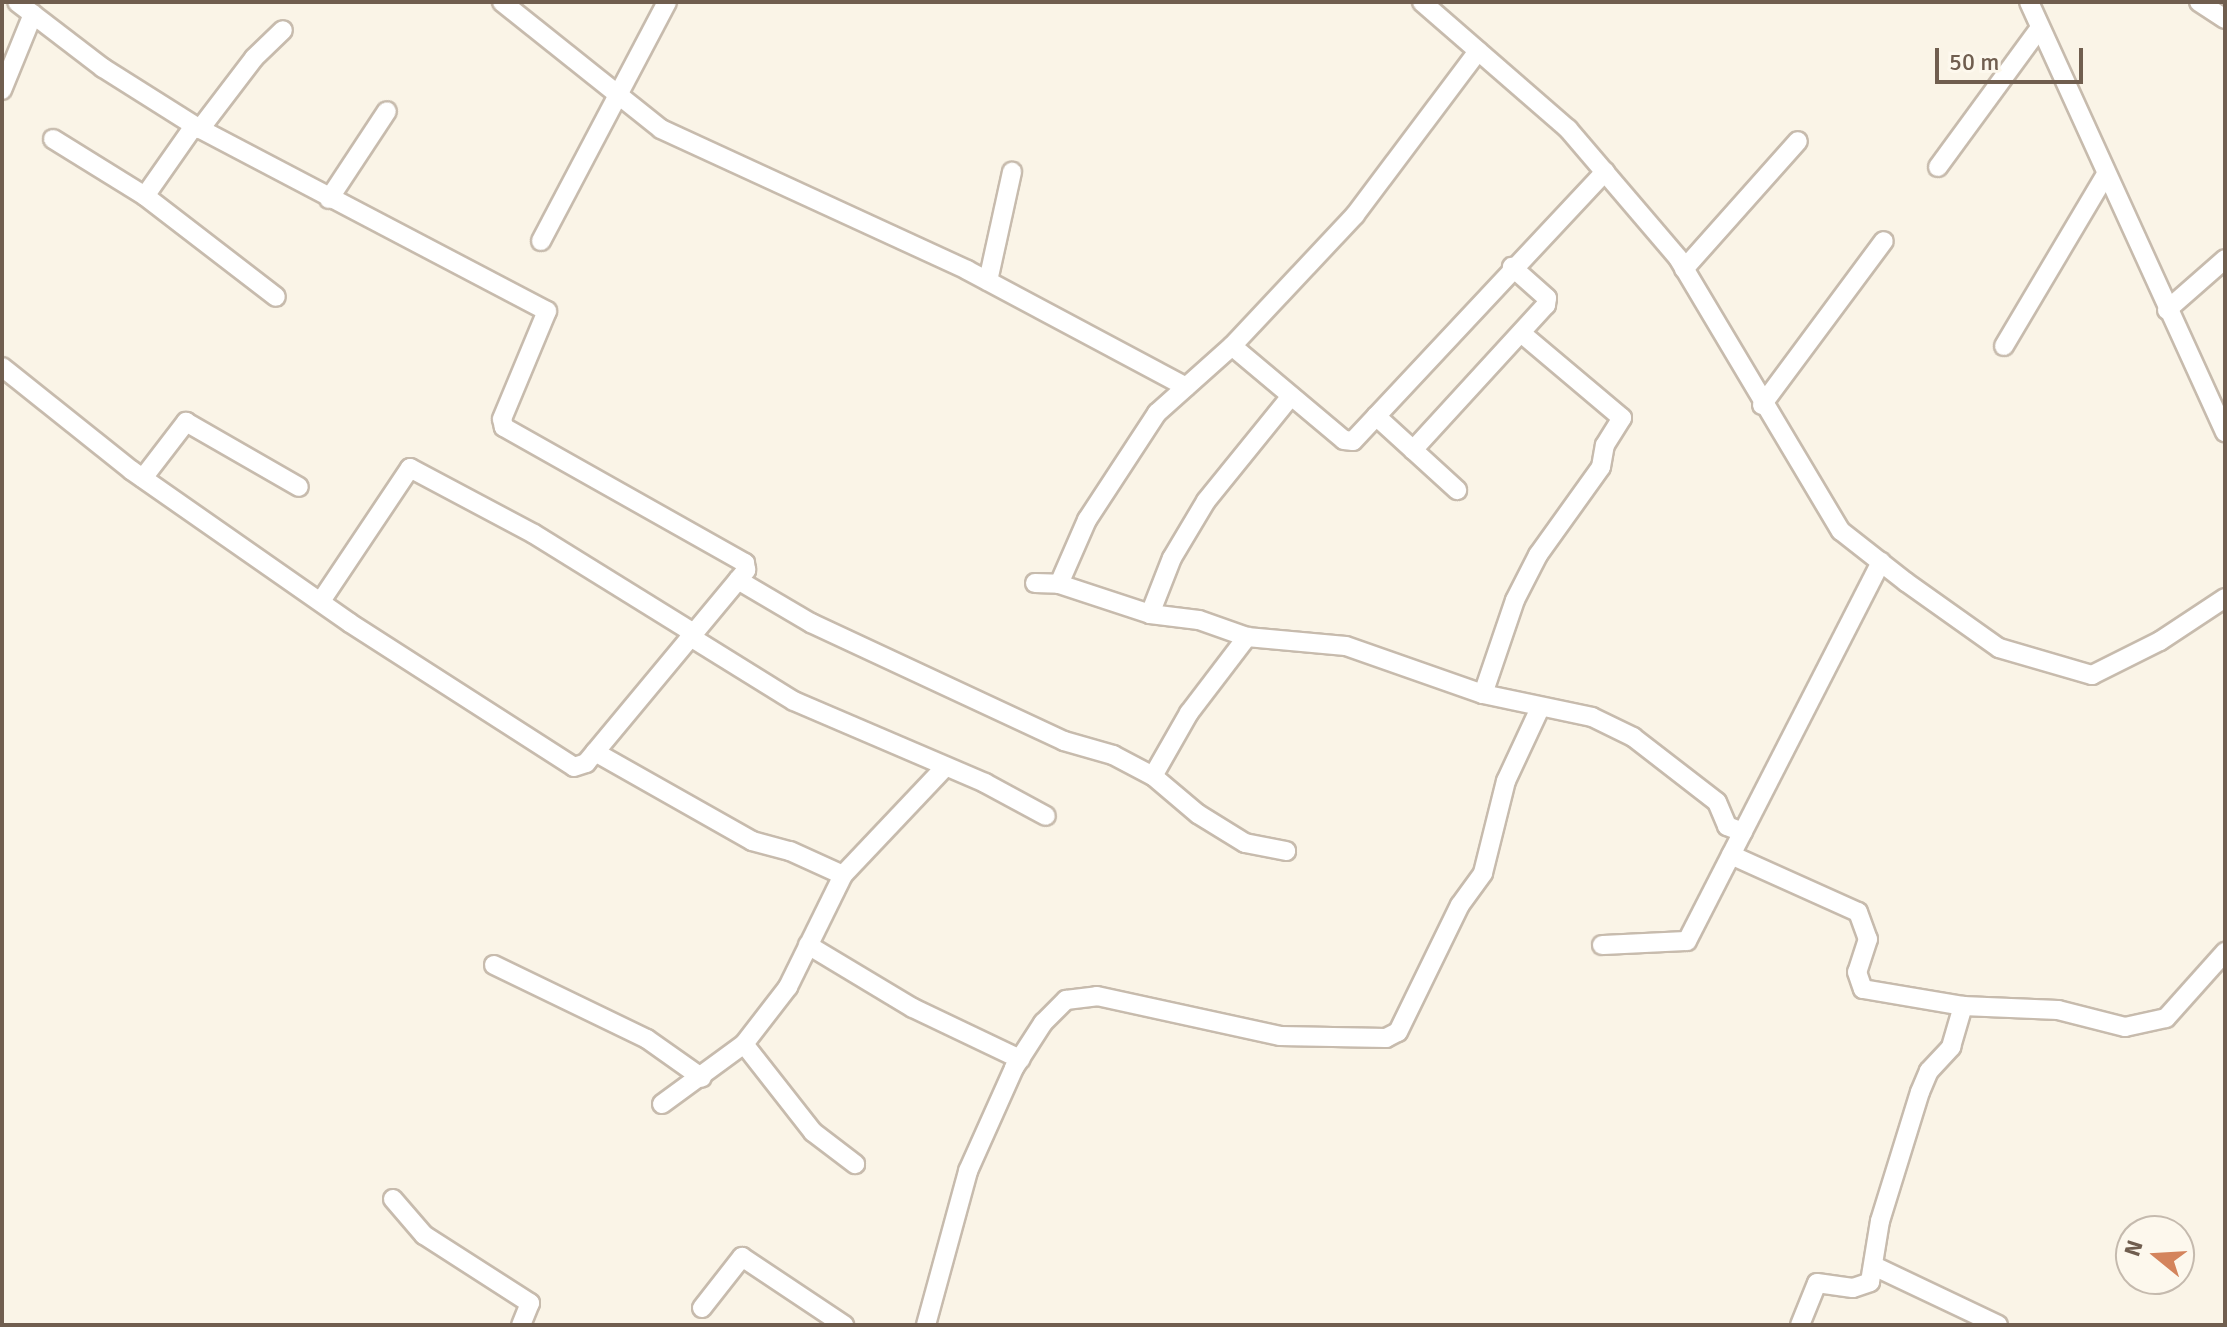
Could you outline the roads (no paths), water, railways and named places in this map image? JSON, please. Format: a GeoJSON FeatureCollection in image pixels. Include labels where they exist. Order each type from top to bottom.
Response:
{"type":"FeatureCollection","features":[{"type":"Feature","properties":{"kind":"street"},"geometry":{"type":"LineString","coordinates":[[2,367],[143,478],[321,601],[574,767],[580,768],[595,752],[746,570],[745,563],[504,427],[502,419],[547,311],[197,128],[103,68],[17,2]]}},
{"type":"Feature","properties":{"kind":"street"},"geometry":{"type":"LineString","coordinates":[[541,241],[667,2]]}},
{"type":"Feature","properties":{"kind":"street"},"geometry":{"type":"LineString","coordinates":[[1422,2],[1568,129],[1605,172],[1684,269],[1762,405],[1841,531],[1881,562],[1999,648],[2092,675],[2160,641],[2225,598]]}},
{"type":"Feature","properties":{"kind":"street"},"geometry":{"type":"LineString","coordinates":[[2029,2],[2105,176],[2225,432]]}},
{"type":"Feature","properties":{"kind":"street"},"geometry":{"type":"LineString","coordinates":[[2199,2],[2225,19]]}},
{"type":"Feature","properties":{"kind":"street"},"geometry":{"type":"LineString","coordinates":[[513,5],[616,96],[661,129],[988,281],[1186,387]]}},
{"type":"Feature","properties":{"kind":"street"},"geometry":{"type":"LineString","coordinates":[[2,90],[33,14]]}},
{"type":"Feature","properties":{"kind":"street"},"geometry":{"type":"LineString","coordinates":[[1938,167],[2039,29]]}},
{"type":"Feature","properties":{"kind":"street"},"geometry":{"type":"LineString","coordinates":[[145,196],[254,58],[283,30]]}},
{"type":"Feature","properties":{"kind":"street"},"geometry":{"type":"LineString","coordinates":[[1059,584],[1087,520],[1120,465],[1157,413],[1232,346],[1355,215],[1478,51]]}},
{"type":"Feature","properties":{"kind":"street"},"geometry":{"type":"LineString","coordinates":[[329,199],[387,111]]}},
{"type":"Feature","properties":{"kind":"street"},"geometry":{"type":"LineString","coordinates":[[53,139],[145,196],[276,297]]}},
{"type":"Feature","properties":{"kind":"street"},"geometry":{"type":"LineString","coordinates":[[1684,269],[1798,141]]}},
{"type":"Feature","properties":{"kind":"street"},"geometry":{"type":"LineString","coordinates":[[988,281],[1012,172]]}},
{"type":"Feature","properties":{"kind":"street"},"geometry":{"type":"LineString","coordinates":[[1232,346],[1344,440],[1353,441],[1512,267],[1605,172]]}},
{"type":"Feature","properties":{"kind":"street"},"geometry":{"type":"LineString","coordinates":[[2004,346],[2105,176]]}},
{"type":"Feature","properties":{"kind":"street"},"geometry":{"type":"LineString","coordinates":[[1762,405],[1884,241]]}},
{"type":"Feature","properties":{"kind":"street"},"geometry":{"type":"LineString","coordinates":[[2167,310],[2225,259]]}},
{"type":"Feature","properties":{"kind":"street"},"geometry":{"type":"LineString","coordinates":[[1413,450],[1521,333],[1547,298],[1512,267]]}},
{"type":"Feature","properties":{"kind":"street"},"geometry":{"type":"LineString","coordinates":[[1483,694],[1515,600],[1538,555],[1601,467],[1605,445],[1622,418],[1521,333]]}},
{"type":"Feature","properties":{"kind":"street"},"geometry":{"type":"LineString","coordinates":[[1150,614],[1172,558],[1206,501],[1291,396]]}},
{"type":"Feature","properties":{"kind":"street"},"geometry":{"type":"LineString","coordinates":[[1376,416],[1457,490]]}},
{"type":"Feature","properties":{"kind":"street"},"geometry":{"type":"LineString","coordinates":[[143,478],[186,422],[299,487]]}},
{"type":"Feature","properties":{"kind":"street"},"geometry":{"type":"LineString","coordinates":[[321,601],[410,468],[534,534],[794,701],[945,767],[1046,816]]}},
{"type":"Feature","properties":{"kind":"street"},"geometry":{"type":"LineString","coordinates":[[1602,945],[1687,941],[1881,562]]}},
{"type":"Feature","properties":{"kind":"street"},"geometry":{"type":"LineString","coordinates":[[738,580],[811,623],[1153,776],[1198,814],[1245,843],[1286,851]]}},
{"type":"Feature","properties":{"kind":"street"},"geometry":{"type":"LineString","coordinates":[[1035,583],[1059,584],[1150,614],[1199,620],[1247,637],[1346,646],[1483,694],[1592,717],[1633,737],[1717,802],[1727,826],[1743,832]]}},
{"type":"Feature","properties":{"kind":"street"},"geometry":{"type":"LineString","coordinates":[[1153,776],[1189,713],[1247,637]]}},
{"type":"Feature","properties":{"kind":"street"},"geometry":{"type":"LineString","coordinates":[[926,1325],[968,1171],[1020,1059],[1043,1023],[1066,1000],[1097,996],[1280,1036],[1386,1038],[1398,1032],[1460,905],[1483,873],[1506,781],[1540,708]]}},
{"type":"Feature","properties":{"kind":"street"},"geometry":{"type":"LineString","coordinates":[[595,752],[752,841],[790,851],[843,875]]}},
{"type":"Feature","properties":{"kind":"street"},"geometry":{"type":"LineString","coordinates":[[662,1104],[702,1078],[744,1044],[788,987],[843,875],[945,767]]}},
{"type":"Feature","properties":{"kind":"street"},"geometry":{"type":"LineString","coordinates":[[1731,855],[1858,912],[1868,939],[1857,972],[1863,989],[1963,1006],[2058,1010],[2125,1027],[2166,1018],[2225,952]]}},
{"type":"Feature","properties":{"kind":"street"},"geometry":{"type":"LineString","coordinates":[[808,945],[926,1015],[1020,1059]]}},
{"type":"Feature","properties":{"kind":"street"},"geometry":{"type":"LineString","coordinates":[[494,965],[647,1039],[702,1078]]}},
{"type":"Feature","properties":{"kind":"street"},"geometry":{"type":"LineString","coordinates":[[1800,1325],[1817,1283],[1863,1287],[1876,1267],[1880,1221],[1920,1092],[1929,1071],[1951,1047],[1963,1006]]}},
{"type":"Feature","properties":{"kind":"street"},"geometry":{"type":"LineString","coordinates":[[744,1044],[813,1132],[855,1164]]}},
{"type":"Feature","properties":{"kind":"street"},"geometry":{"type":"LineString","coordinates":[[393,1199],[424,1235],[530,1303],[521,1325]]}},
{"type":"Feature","properties":{"kind":"street"},"geometry":{"type":"LineString","coordinates":[[702,1308],[742,1257],[844,1325]]}},
{"type":"Feature","properties":{"kind":"street"},"geometry":{"type":"LineString","coordinates":[[1876,1267],[1998,1325]]}}]}
